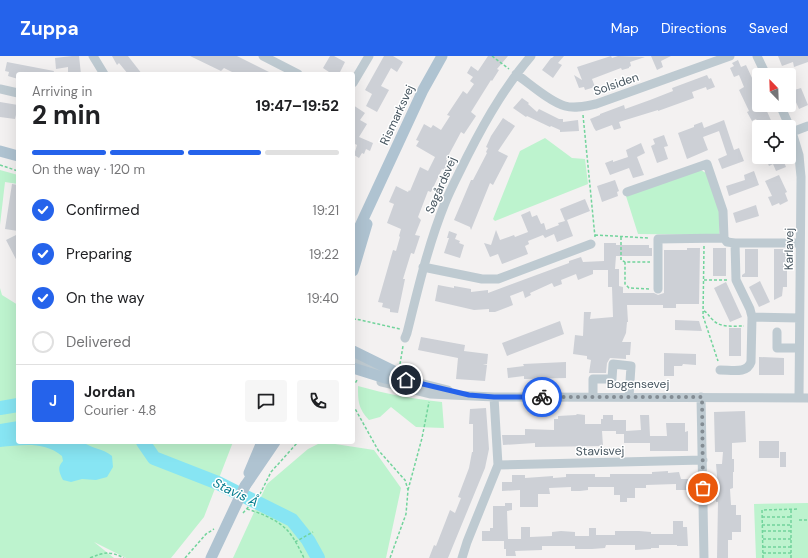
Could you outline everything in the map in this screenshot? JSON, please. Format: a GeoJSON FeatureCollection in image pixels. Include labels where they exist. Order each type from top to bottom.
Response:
{"type":"FeatureCollection","features":[{"type":"Feature","properties":{"kind":"main road","name":"Rismarksvej"},"geometry":{"type":"LineString","coordinates":[[355,236],[423,90],[442,56]]}},
{"type":"Feature","properties":{"kind":"main road"},"geometry":{"type":"LineString","coordinates":[[0,151],[16,155]]}},
{"type":"Feature","properties":{"kind":"main road","name":"Rismarksvej"},"geometry":{"type":"LineString","coordinates":[[355,264],[378,187]]}},
{"type":"Feature","properties":{"kind":"main road"},"geometry":{"type":"LineString","coordinates":[[355,233],[360,224]]}},
{"type":"Feature","properties":{"kind":"main road"},"geometry":{"type":"LineString","coordinates":[[355,242],[360,224]]}},
{"type":"Feature","properties":{"kind":"main road"},"geometry":{"type":"LineString","coordinates":[[355,352],[418,383]]}},
{"type":"Feature","properties":{"kind":"main road"},"geometry":{"type":"LineString","coordinates":[[355,372],[418,383]]}},
{"type":"Feature","properties":{"kind":"main road"},"geometry":{"type":"LineString","coordinates":[[245,486],[254,457],[261,444]]}},
{"type":"Feature","properties":{"kind":"main road"},"geometry":{"type":"LineString","coordinates":[[211,558],[245,486],[268,444]]}},
{"type":"Feature","properties":{"kind":"main road"},"geometry":{"type":"LineString","coordinates":[[245,486],[271,444]]}},
{"type":"Feature","properties":{"kind":"main road"},"geometry":{"type":"LineString","coordinates":[[245,486],[275,444]]}},
{"type":"Feature","properties":{"kind":"street"},"geometry":{"type":"LineString","coordinates":[[93,56],[103,72]]}},
{"type":"Feature","properties":{"kind":"street"},"geometry":{"type":"LineString","coordinates":[[263,56],[294,72]]}},
{"type":"Feature","properties":{"kind":"street"},"geometry":{"type":"LineString","coordinates":[[355,79],[368,56]]}},
{"type":"Feature","properties":{"kind":"street","name":"Søgårdsvej"},"geometry":{"type":"LineString","coordinates":[[406,336],[423,267],[445,203],[469,153],[493,110],[516,74],[531,56]]}},
{"type":"Feature","properties":{"kind":"street","name":"Solsiden"},"geometry":{"type":"LineString","coordinates":[[516,74],[555,102],[566,106],[582,107],[596,104],[730,56]]}},
{"type":"Feature","properties":{"kind":"street"},"geometry":{"type":"LineString","coordinates":[[757,56],[763,68]]}},
{"type":"Feature","properties":{"kind":"street"},"geometry":{"type":"LineString","coordinates":[[0,89],[16,93]]}},
{"type":"Feature","properties":{"kind":"street"},"geometry":{"type":"LineString","coordinates":[[796,130],[808,126]]}},
{"type":"Feature","properties":{"kind":"street","name":"Karlavej"},"geometry":{"type":"LineString","coordinates":[[796,145],[799,155],[804,222],[800,243],[804,293],[799,318],[802,344],[804,398]]}},
{"type":"Feature","properties":{"kind":"street"},"geometry":{"type":"LineString","coordinates":[[627,192],[707,164],[723,211],[724,238],[727,242],[800,243]]}},
{"type":"Feature","properties":{"kind":"street"},"geometry":{"type":"LineString","coordinates":[[658,289],[658,239],[724,238]]}},
{"type":"Feature","properties":{"kind":"street"},"geometry":{"type":"LineString","coordinates":[[423,267],[482,279],[498,278],[593,239]]}},
{"type":"Feature","properties":{"kind":"street"},"geometry":{"type":"LineString","coordinates":[[720,370],[744,370],[749,367],[751,362],[752,321],[736,280],[736,243]]}},
{"type":"Feature","properties":{"kind":"street"},"geometry":{"type":"LineString","coordinates":[[752,321],[799,318]]}},
{"type":"Feature","properties":{"kind":"street"},"geometry":{"type":"LineString","coordinates":[[777,332],[777,348],[802,344]]}},
{"type":"Feature","properties":{"kind":"street","name":"Bogensevej"},"geometry":{"type":"LineString","coordinates":[[355,360],[371,368],[418,383],[469,395]]}},
{"type":"Feature","properties":{"kind":"street"},"geometry":{"type":"LineString","coordinates":[[593,397],[593,379],[612,379],[613,364],[631,366],[629,397]]}},
{"type":"Feature","properties":{"kind":"street","name":"Bogensevej"},"geometry":{"type":"LineString","coordinates":[[355,372],[380,382],[430,394],[494,397],[804,398]]}},
{"type":"Feature","properties":{"kind":"street"},"geometry":{"type":"LineString","coordinates":[[462,558],[498,465],[494,397]]}},
{"type":"Feature","properties":{"kind":"street"},"geometry":{"type":"LineString","coordinates":[[702,397],[704,558]]}},
{"type":"Feature","properties":{"kind":"street","name":"Stavisvej"},"geometry":{"type":"LineString","coordinates":[[498,465],[703,460]]}},
{"type":"Feature","properties":{"kind":"path"},"geometry":{"type":"LineString","coordinates":[[492,56],[516,74]]}},
{"type":"Feature","properties":{"kind":"path"},"geometry":{"type":"LineString","coordinates":[[582,107],[593,239],[621,237],[658,239]]}},
{"type":"Feature","properties":{"kind":"path"},"geometry":{"type":"LineString","coordinates":[[0,165],[16,170]]}},
{"type":"Feature","properties":{"kind":"path"},"geometry":{"type":"LineString","coordinates":[[621,237],[621,260],[625,262],[658,262]]}},
{"type":"Feature","properties":{"kind":"path"},"geometry":{"type":"LineString","coordinates":[[704,238],[703,310],[717,354],[720,370]]}},
{"type":"Feature","properties":{"kind":"path"},"geometry":{"type":"LineString","coordinates":[[625,262],[624,284],[629,288],[658,289]]}},
{"type":"Feature","properties":{"kind":"path"},"geometry":{"type":"LineString","coordinates":[[704,280],[736,280]]}},
{"type":"Feature","properties":{"kind":"path"},"geometry":{"type":"LineString","coordinates":[[703,310],[714,322],[724,326],[752,321]]}},
{"type":"Feature","properties":{"kind":"path"},"geometry":{"type":"LineString","coordinates":[[355,319],[399,329],[406,336],[400,364]]}},
{"type":"Feature","properties":{"kind":"path"},"geometry":{"type":"LineString","coordinates":[[390,558],[406,514],[408,490],[422,438],[430,394]]}},
{"type":"Feature","properties":{"kind":"path"},"geometry":{"type":"LineString","coordinates":[[355,409],[378,450],[405,480],[408,490]]}},
{"type":"Feature","properties":{"kind":"path"},"geometry":{"type":"LineString","coordinates":[[296,444],[271,472],[260,494],[247,509],[258,513],[286,529],[304,558]]}},
{"type":"Feature","properties":{"kind":"path"},"geometry":{"type":"LineString","coordinates":[[763,558],[762,510],[799,509]]}},
{"type":"Feature","properties":{"kind":"path"},"geometry":{"type":"LineString","coordinates":[[791,510],[791,558]]}},
{"type":"Feature","properties":{"kind":"path"},"geometry":{"type":"LineString","coordinates":[[762,517],[791,517]]}},
{"type":"Feature","properties":{"kind":"path"},"geometry":{"type":"LineString","coordinates":[[799,520],[808,520]]}},
{"type":"Feature","properties":{"kind":"path"},"geometry":{"type":"LineString","coordinates":[[762,525],[791,525]]}},
{"type":"Feature","properties":{"kind":"path"},"geometry":{"type":"LineString","coordinates":[[762,531],[791,531]]}},
{"type":"Feature","properties":{"kind":"path"},"geometry":{"type":"LineString","coordinates":[[295,542],[313,532]]}},
{"type":"Feature","properties":{"kind":"path"},"geometry":{"type":"LineString","coordinates":[[763,539],[791,539]]}},
{"type":"Feature","properties":{"kind":"path"},"geometry":{"type":"LineString","coordinates":[[763,548],[791,547]]}},
{"type":"Feature","properties":{"kind":"path"},"geometry":{"type":"LineString","coordinates":[[90,558],[103,553],[115,554],[124,558]]}},
{"type":"Feature","properties":{"kind":"path"},"geometry":{"type":"LineString","coordinates":[[763,553],[791,553]]}},
{"type":"Feature","properties":{"kind":"green space"},"geometry":{"type":"Polygon","coordinates":[[[545,138],[572,158],[585,159],[588,184],[495,221],[493,219],[520,151],[545,138]]]}},
{"type":"Feature","properties":{"kind":"green space"},"geometry":{"type":"Polygon","coordinates":[[[699,169],[706,173],[720,212],[719,235],[638,234],[626,196],[699,169]]]}},
{"type":"Feature","properties":{"kind":"green space"},"geometry":{"type":"Polygon","coordinates":[[[0,170],[16,174],[16,184],[5,182],[0,225],[0,170]]]}},
{"type":"Feature","properties":{"kind":"green space"},"geometry":{"type":"Polygon","coordinates":[[[0,288],[2,295],[16,304],[16,444],[232,444],[204,517],[171,558],[126,558],[94,542],[114,558],[0,558],[0,288]]]}},
{"type":"Feature","properties":{"kind":"green space"},"geometry":{"type":"Polygon","coordinates":[[[358,386],[400,396],[442,402],[444,428],[416,427],[391,407],[380,417],[369,420],[359,404],[358,386]]]}},
{"type":"Feature","properties":{"kind":"green space"},"geometry":{"type":"Polygon","coordinates":[[[318,444],[335,444],[374,450],[401,488],[386,558],[233,558],[267,484],[308,449],[318,444]]]}},
{"type":"Feature","properties":{"kind":"green space"},"geometry":{"type":"Polygon","coordinates":[[[808,503],[808,558],[756,558],[754,504],[808,503]]]}},
{"type":"Feature","properties":{"kind":"water"},"geometry":{"type":"Polygon","coordinates":[[[16,421],[16,444],[86,444],[109,453],[112,456],[113,467],[107,477],[96,480],[82,479],[71,482],[63,480],[59,470],[63,461],[62,456],[55,451],[40,446],[16,445],[0,447],[0,424],[16,421]]]}},
{"type":"Feature","properties":{"kind":"building"},"geometry":{"type":"Polygon","coordinates":[[[79,56],[81,72],[68,72],[68,67],[56,69],[55,58],[79,56]]]}},
{"type":"Feature","properties":{"kind":"building"},"geometry":{"type":"Polygon","coordinates":[[[112,56],[128,56],[140,72],[126,72],[119,63],[117,65],[112,56]]]}},
{"type":"Feature","properties":{"kind":"building"},"geometry":{"type":"Polygon","coordinates":[[[190,56],[237,56],[269,72],[232,72],[224,68],[221,71],[190,56]]]}},
{"type":"Feature","properties":{"kind":"building"},"geometry":{"type":"Polygon","coordinates":[[[330,56],[334,56],[345,62],[340,72],[329,72],[323,68],[330,56]]]}},
{"type":"Feature","properties":{"kind":"building"},"geometry":{"type":"Polygon","coordinates":[[[384,56],[393,56],[403,62],[397,72],[391,68],[381,86],[389,90],[377,112],[366,106],[372,94],[365,90],[384,56]]]}},
{"type":"Feature","properties":{"kind":"building"},"geometry":{"type":"Polygon","coordinates":[[[488,56],[508,56],[497,69],[499,70],[471,112],[476,116],[464,134],[461,132],[446,160],[449,161],[445,171],[442,169],[431,192],[428,191],[418,217],[421,220],[415,235],[420,236],[414,254],[411,253],[403,279],[405,279],[398,313],[390,312],[390,309],[382,307],[383,303],[378,302],[393,250],[396,251],[401,229],[387,223],[394,204],[389,202],[396,186],[408,192],[409,190],[410,191],[420,167],[428,171],[435,157],[416,146],[419,141],[416,140],[424,124],[431,128],[433,125],[441,130],[450,116],[447,115],[463,91],[467,94],[474,84],[470,81],[473,77],[467,73],[471,66],[478,71],[488,56]]]}},
{"type":"Feature","properties":{"kind":"building"},"geometry":{"type":"Polygon","coordinates":[[[554,56],[564,56],[558,63],[562,65],[553,78],[542,70],[554,56]]]}},
{"type":"Feature","properties":{"kind":"building"},"geometry":{"type":"Polygon","coordinates":[[[611,56],[612,58],[618,56],[645,57],[630,62],[631,66],[629,68],[622,70],[621,68],[592,79],[595,87],[585,90],[584,87],[579,88],[574,75],[582,80],[577,67],[611,56]]]}},
{"type":"Feature","properties":{"kind":"building"},"geometry":{"type":"Polygon","coordinates":[[[651,56],[671,56],[661,61],[663,67],[657,70],[651,56]]]}},
{"type":"Feature","properties":{"kind":"building"},"geometry":{"type":"Polygon","coordinates":[[[778,56],[808,56],[808,62],[794,67],[793,62],[782,66],[778,56]]]}},
{"type":"Feature","properties":{"kind":"building"},"geometry":{"type":"Polygon","coordinates":[[[738,60],[741,67],[746,65],[752,78],[752,112],[767,112],[771,120],[756,119],[752,121],[739,90],[744,87],[739,75],[734,77],[730,68],[734,66],[732,63],[738,60]]]}},
{"type":"Feature","properties":{"kind":"building"},"geometry":{"type":"Polygon","coordinates":[[[7,62],[54,71],[16,72],[16,78],[8,76],[9,72],[5,71],[7,62]]]}},
{"type":"Feature","properties":{"kind":"building"},"geometry":{"type":"Polygon","coordinates":[[[707,75],[709,79],[711,78],[715,87],[707,90],[706,87],[692,92],[694,98],[658,111],[619,122],[621,128],[614,130],[612,125],[596,131],[590,119],[624,105],[625,109],[650,100],[673,91],[672,88],[707,75]]]}},
{"type":"Feature","properties":{"kind":"building"},"geometry":{"type":"Polygon","coordinates":[[[801,88],[808,105],[799,109],[796,102],[796,90],[801,88]]]}},
{"type":"Feature","properties":{"kind":"building"},"geometry":{"type":"Polygon","coordinates":[[[522,98],[537,112],[539,109],[559,119],[563,119],[563,122],[578,120],[579,131],[560,132],[560,130],[551,126],[550,127],[527,116],[526,117],[513,108],[522,98]]]}},
{"type":"Feature","properties":{"kind":"building"},"geometry":{"type":"Polygon","coordinates":[[[0,102],[16,105],[15,119],[0,117],[0,102]]]}},
{"type":"Feature","properties":{"kind":"building"},"geometry":{"type":"Polygon","coordinates":[[[355,106],[365,113],[360,120],[367,124],[359,137],[373,143],[370,151],[366,149],[364,154],[362,153],[359,158],[355,156],[357,145],[355,144],[355,106]]]}},
{"type":"Feature","properties":{"kind":"building"},"geometry":{"type":"Polygon","coordinates":[[[503,118],[515,126],[498,151],[508,156],[493,185],[490,183],[471,230],[470,227],[454,220],[471,180],[473,180],[487,153],[488,148],[486,147],[491,136],[503,118]]]}},
{"type":"Feature","properties":{"kind":"building"},"geometry":{"type":"Polygon","coordinates":[[[724,120],[734,150],[739,148],[744,161],[722,169],[718,159],[727,155],[719,131],[703,137],[708,150],[687,159],[678,133],[694,127],[694,125],[702,122],[704,128],[724,120]]]}},
{"type":"Feature","properties":{"kind":"building"},"geometry":{"type":"Polygon","coordinates":[[[664,135],[668,146],[664,147],[668,159],[657,163],[651,146],[655,144],[653,139],[664,135]]]}},
{"type":"Feature","properties":{"kind":"building"},"geometry":{"type":"Polygon","coordinates":[[[641,143],[645,153],[637,157],[644,175],[633,178],[629,168],[610,175],[605,163],[628,157],[626,150],[641,143]]]}},
{"type":"Feature","properties":{"kind":"building"},"geometry":{"type":"Polygon","coordinates":[[[773,164],[785,164],[786,167],[776,171],[773,164]]]}},
{"type":"Feature","properties":{"kind":"building"},"geometry":{"type":"Polygon","coordinates":[[[754,171],[759,185],[729,196],[726,186],[745,180],[744,175],[754,171]]]}},
{"type":"Feature","properties":{"kind":"building"},"geometry":{"type":"Polygon","coordinates":[[[779,175],[787,192],[785,193],[788,201],[780,205],[779,203],[772,206],[768,197],[772,196],[765,181],[779,175]]]}},
{"type":"Feature","properties":{"kind":"building"},"geometry":{"type":"Polygon","coordinates":[[[615,180],[619,191],[617,192],[618,196],[602,202],[597,186],[615,180]]]}},
{"type":"Feature","properties":{"kind":"building"},"geometry":{"type":"Polygon","coordinates":[[[12,184],[16,185],[16,231],[5,229],[12,184]]]}},
{"type":"Feature","properties":{"kind":"building"},"geometry":{"type":"Polygon","coordinates":[[[585,199],[590,211],[567,220],[573,236],[557,242],[554,234],[545,238],[543,235],[528,241],[529,244],[525,246],[528,254],[502,264],[498,254],[490,257],[484,243],[491,245],[496,230],[500,240],[514,235],[515,237],[528,232],[521,215],[530,211],[532,217],[537,215],[541,224],[544,223],[546,230],[565,221],[560,209],[585,199]]]}},
{"type":"Feature","properties":{"kind":"building"},"geometry":{"type":"Polygon","coordinates":[[[756,205],[759,216],[736,223],[733,213],[756,205]]]}},
{"type":"Feature","properties":{"kind":"building"},"geometry":{"type":"Polygon","coordinates":[[[449,231],[457,234],[455,239],[464,245],[460,258],[444,253],[449,238],[447,238],[449,231]]]}},
{"type":"Feature","properties":{"kind":"building"},"geometry":{"type":"Polygon","coordinates":[[[16,235],[16,259],[6,240],[16,235]]]}},
{"type":"Feature","properties":{"kind":"building"},"geometry":{"type":"Polygon","coordinates":[[[604,243],[616,243],[616,245],[649,245],[649,248],[652,248],[652,256],[616,256],[615,269],[619,269],[619,286],[623,287],[623,293],[654,293],[658,295],[664,293],[664,250],[687,250],[687,248],[700,248],[699,304],[676,304],[676,308],[663,308],[663,305],[627,305],[628,322],[626,333],[622,342],[631,342],[630,355],[626,355],[626,359],[610,358],[607,363],[606,373],[589,373],[591,360],[587,359],[587,356],[573,354],[575,335],[583,336],[584,312],[591,312],[590,319],[613,317],[612,287],[608,287],[608,270],[593,270],[593,274],[578,280],[576,274],[561,280],[562,284],[554,287],[552,283],[530,293],[531,295],[525,298],[523,291],[510,296],[513,305],[495,312],[489,312],[489,309],[474,310],[435,301],[438,285],[471,289],[471,292],[488,290],[488,293],[569,263],[569,261],[581,257],[583,262],[604,261],[604,243]]]}},
{"type":"Feature","properties":{"kind":"building"},"geometry":{"type":"Polygon","coordinates":[[[713,248],[726,248],[726,276],[713,276],[713,248]]]}},
{"type":"Feature","properties":{"kind":"building"},"geometry":{"type":"Polygon","coordinates":[[[745,249],[758,249],[758,277],[742,277],[745,273],[745,249]]]}},
{"type":"Feature","properties":{"kind":"building"},"geometry":{"type":"Polygon","coordinates":[[[774,249],[787,249],[787,287],[783,287],[782,296],[774,300],[774,249]]]}},
{"type":"Feature","properties":{"kind":"building"},"geometry":{"type":"Polygon","coordinates":[[[760,281],[770,302],[759,307],[749,287],[760,281]]]}},
{"type":"Feature","properties":{"kind":"building"},"geometry":{"type":"Polygon","coordinates":[[[726,282],[742,317],[730,322],[714,288],[726,282]]]}},
{"type":"Feature","properties":{"kind":"building"},"geometry":{"type":"Polygon","coordinates":[[[675,320],[699,321],[702,331],[675,330],[675,320]]]}},
{"type":"Feature","properties":{"kind":"building"},"geometry":{"type":"Polygon","coordinates":[[[560,321],[564,334],[507,356],[502,343],[560,321]]]}},
{"type":"Feature","properties":{"kind":"building"},"geometry":{"type":"Polygon","coordinates":[[[729,328],[741,328],[741,356],[729,356],[729,328]]]}},
{"type":"Feature","properties":{"kind":"building"},"geometry":{"type":"Polygon","coordinates":[[[421,337],[465,345],[464,351],[488,354],[487,364],[483,365],[487,365],[485,381],[456,379],[458,358],[418,350],[421,337]]]}},
{"type":"Feature","properties":{"kind":"building"},"geometry":{"type":"Polygon","coordinates":[[[664,353],[696,354],[696,365],[683,364],[682,366],[674,366],[674,376],[664,376],[664,353]]]}},
{"type":"Feature","properties":{"kind":"building"},"geometry":{"type":"Polygon","coordinates":[[[759,357],[784,358],[784,375],[759,375],[759,357]]]}},
{"type":"Feature","properties":{"kind":"building"},"geometry":{"type":"Polygon","coordinates":[[[566,362],[566,378],[524,379],[524,376],[508,378],[507,368],[524,366],[523,364],[566,362]]]}},
{"type":"Feature","properties":{"kind":"building"},"geometry":{"type":"Polygon","coordinates":[[[486,408],[489,449],[485,468],[448,558],[429,558],[434,545],[436,546],[450,510],[455,513],[461,498],[458,497],[469,468],[473,452],[473,424],[469,424],[470,409],[486,408]]]}},
{"type":"Feature","properties":{"kind":"building"},"geometry":{"type":"Polygon","coordinates":[[[745,411],[746,442],[732,443],[734,472],[733,488],[730,489],[731,505],[736,505],[736,515],[741,515],[741,532],[732,532],[732,540],[728,540],[728,558],[717,558],[718,502],[716,502],[716,487],[718,487],[716,464],[722,464],[723,452],[715,452],[714,412],[745,411]]]}},
{"type":"Feature","properties":{"kind":"building"},"geometry":{"type":"Polygon","coordinates":[[[577,414],[585,415],[585,424],[601,424],[603,415],[613,415],[613,420],[626,420],[626,431],[641,430],[640,415],[649,415],[650,436],[667,436],[666,423],[685,423],[685,432],[688,431],[688,451],[650,451],[650,443],[624,443],[624,434],[616,434],[616,431],[602,431],[603,446],[535,447],[535,443],[503,445],[502,435],[525,435],[525,429],[554,430],[554,419],[558,419],[558,416],[577,414]]]}},
{"type":"Feature","properties":{"kind":"building"},"geometry":{"type":"Polygon","coordinates":[[[759,441],[779,441],[779,458],[759,458],[759,441]]]}},
{"type":"Feature","properties":{"kind":"building"},"geometry":{"type":"Polygon","coordinates":[[[780,452],[786,452],[786,467],[780,467],[780,452]]]}},
{"type":"Feature","properties":{"kind":"building"},"geometry":{"type":"Polygon","coordinates":[[[668,471],[668,473],[679,472],[681,479],[689,479],[690,490],[676,490],[676,484],[646,485],[646,488],[635,488],[635,498],[627,498],[627,502],[620,502],[620,495],[614,495],[614,487],[588,487],[588,490],[580,491],[571,491],[571,487],[549,488],[550,494],[538,494],[538,507],[520,507],[520,490],[502,491],[502,482],[512,482],[512,475],[525,475],[525,478],[553,476],[553,478],[566,477],[566,474],[595,474],[595,477],[610,477],[610,474],[652,474],[652,472],[668,471]]]}},
{"type":"Feature","properties":{"kind":"building"},"geometry":{"type":"Polygon","coordinates":[[[505,503],[512,503],[512,510],[507,511],[508,539],[521,539],[521,527],[530,527],[530,537],[552,536],[552,532],[561,531],[575,532],[575,536],[589,536],[589,528],[596,528],[596,535],[615,535],[615,531],[639,531],[651,532],[651,534],[673,534],[673,521],[683,521],[683,527],[687,527],[688,546],[659,545],[659,548],[635,550],[635,545],[606,545],[605,548],[592,549],[575,549],[575,546],[542,546],[542,550],[515,551],[516,556],[506,556],[504,541],[482,541],[482,531],[490,531],[490,528],[493,528],[493,506],[505,506],[505,503]]]}},
{"type":"Feature","properties":{"kind":"waterway","name":"Stavis Å"},"geometry":{"type":"LineString","coordinates":[[0,408],[16,405]]}},
{"type":"Feature","properties":{"kind":"waterway","name":"Stavis Å"},"geometry":{"type":"LineString","coordinates":[[144,444],[154,458],[218,483],[292,520],[308,540],[318,558]]}},
{"type":"Feature","properties":{"kind":"way so far"},"geometry":{"type":"LineString","coordinates":[[542,397],[702,397],[703,488]]}},
{"type":"Feature","properties":{"kind":"route"},"geometry":{"type":"LineString","coordinates":[[406,380],[469,395],[494,397],[542,397]]}}]}
